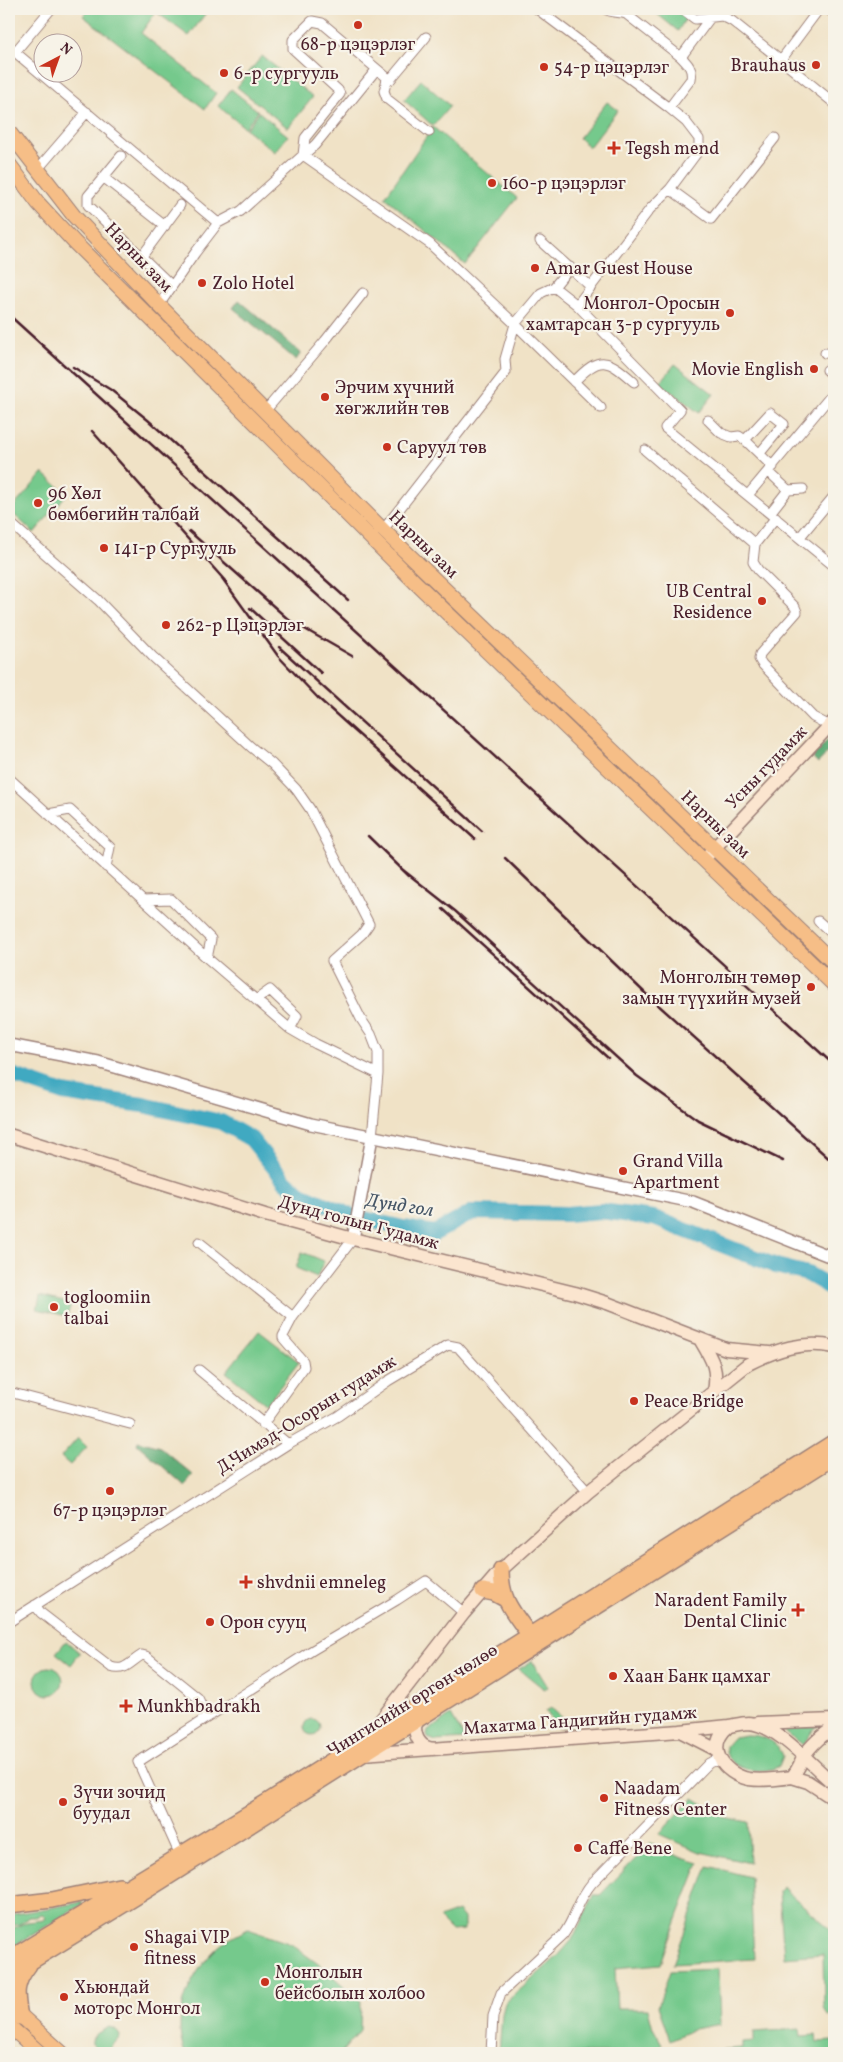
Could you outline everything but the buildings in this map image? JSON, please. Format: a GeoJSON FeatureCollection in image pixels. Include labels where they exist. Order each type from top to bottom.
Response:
{"type":"FeatureCollection","features":[{"type":"Feature","properties":{"kind":"highway","name":"Чингисийн өргөн чөлөө"},"geometry":{"type":"LineString","coordinates":[[9,1959],[180,1855],[834,1442]]}},
{"type":"Feature","properties":{"kind":"highway","name":"Чингисийн өргөн чөлөө"},"geometry":{"type":"LineString","coordinates":[[9,1975],[834,1457]]}},
{"type":"Feature","properties":{"kind":"highway"},"geometry":{"type":"LineString","coordinates":[[501,1570],[504,1599]]}},
{"type":"Feature","properties":{"kind":"highway"},"geometry":{"type":"LineString","coordinates":[[483,1591],[494,1593],[504,1599],[530,1634]]}},
{"type":"Feature","properties":{"kind":"highway"},"geometry":{"type":"LineString","coordinates":[[9,1905],[83,1895],[139,1880]]}},
{"type":"Feature","properties":{"kind":"highway"},"geometry":{"type":"LineString","coordinates":[[14,2021],[16,1990],[21,1975],[32,1960]]}},
{"type":"Feature","properties":{"kind":"main road","name":"Нарны зам"},"geometry":{"type":"LineString","coordinates":[[9,132],[74,216],[159,305],[266,410],[383,530],[834,963]]}},
{"type":"Feature","properties":{"kind":"main road","name":"Нарны зам"},"geometry":{"type":"LineString","coordinates":[[9,164],[38,203],[75,243],[438,604],[834,985]]}},
{"type":"Feature","properties":{"kind":"main road"},"geometry":{"type":"LineString","coordinates":[[157,324],[152,315],[156,311],[172,324],[189,334]]}},
{"type":"Feature","properties":{"kind":"main road"},"geometry":{"type":"LineString","coordinates":[[438,604],[454,612],[469,626],[472,626],[474,624],[470,614]]}},
{"type":"Feature","properties":{"kind":"main road","name":"Усны гудамж"},"geometry":{"type":"LineString","coordinates":[[704,859],[832,723]]}},
{"type":"Feature","properties":{"kind":"main road","name":"Дунд голын Гудамж"},"geometry":{"type":"LineString","coordinates":[[9,1135],[265,1215],[353,1239],[575,1293],[726,1349],[769,1353]]}},
{"type":"Feature","properties":{"kind":"main road"},"geometry":{"type":"LineString","coordinates":[[701,1341],[715,1366],[717,1378],[714,1392]]}},
{"type":"Feature","properties":{"kind":"main road"},"geometry":{"type":"LineString","coordinates":[[370,1734],[464,1613],[501,1570],[588,1492],[732,1376],[769,1353],[808,1345],[834,1347]]}},
{"type":"Feature","properties":{"kind":"main road"},"geometry":{"type":"LineString","coordinates":[[420,1717],[415,1726],[419,1742],[426,1747],[434,1749]]}},
{"type":"Feature","properties":{"kind":"main road"},"geometry":{"type":"LineString","coordinates":[[834,1720],[750,1723],[729,1726],[719,1738],[717,1750],[722,1762],[733,1772],[752,1779],[769,1780],[792,1777],[808,1782],[834,1799]]}},
{"type":"Feature","properties":{"kind":"main road"},"geometry":{"type":"LineString","coordinates":[[750,1723],[778,1735],[798,1750],[803,1757],[834,1784]]}},
{"type":"Feature","properties":{"kind":"main road","name":"Махатма Гандигийн гудамж"},"geometry":{"type":"LineString","coordinates":[[361,1754],[729,1726]]}},
{"type":"Feature","properties":{"kind":"main road"},"geometry":{"type":"LineString","coordinates":[[792,1777],[800,1768],[803,1757],[827,1732],[834,1728]]}},
{"type":"Feature","properties":{"kind":"main road"},"geometry":{"type":"LineString","coordinates":[[680,1731],[717,1750]]}},
{"type":"Feature","properties":{"kind":"main road"},"geometry":{"type":"LineString","coordinates":[[9,2005],[14,2021],[40,2053]]}},
{"type":"Feature","properties":{"kind":"main road"},"geometry":{"type":"LineString","coordinates":[[14,2021],[62,2053]]}},
{"type":"Feature","properties":{"kind":"street"},"geometry":{"type":"LineString","coordinates":[[51,9],[12,50],[218,223]]}},
{"type":"Feature","properties":{"kind":"street"},"geometry":{"type":"LineString","coordinates":[[537,9],[669,108],[686,122],[700,139],[699,150],[670,189],[650,209],[577,305]]}},
{"type":"Feature","properties":{"kind":"street"},"geometry":{"type":"LineString","coordinates":[[605,9],[609,12],[619,10],[626,14],[681,57],[691,68],[691,79],[669,108]]}},
{"type":"Feature","properties":{"kind":"street"},"geometry":{"type":"LineString","coordinates":[[682,9],[695,19],[722,16],[732,21],[834,103]]}},
{"type":"Feature","properties":{"kind":"street"},"geometry":{"type":"LineString","coordinates":[[781,60],[819,9]]}},
{"type":"Feature","properties":{"kind":"street"},"geometry":{"type":"LineString","coordinates":[[681,57],[710,18]]}},
{"type":"Feature","properties":{"kind":"street"},"geometry":{"type":"LineString","coordinates":[[303,155],[305,138],[340,94],[293,49],[293,40],[312,21],[317,21],[387,79],[393,78],[426,37]]}},
{"type":"Feature","properties":{"kind":"street"},"geometry":{"type":"LineString","coordinates":[[159,305],[218,223],[241,212],[303,155],[316,146],[376,70]]}},
{"type":"Feature","properties":{"kind":"street"},"geometry":{"type":"LineString","coordinates":[[387,79],[384,91],[387,99],[429,132]]}},
{"type":"Feature","properties":{"kind":"street"},"geometry":{"type":"LineString","coordinates":[[37,170],[87,112]]}},
{"type":"Feature","properties":{"kind":"street"},"geometry":{"type":"LineString","coordinates":[[670,189],[711,219],[775,138]]}},
{"type":"Feature","properties":{"kind":"street"},"geometry":{"type":"LineString","coordinates":[[303,155],[430,244],[601,408]]}},
{"type":"Feature","properties":{"kind":"street"},"geometry":{"type":"LineString","coordinates":[[121,156],[88,196],[88,204],[172,286]]}},
{"type":"Feature","properties":{"kind":"street"},"geometry":{"type":"LineString","coordinates":[[103,177],[165,226]]}},
{"type":"Feature","properties":{"kind":"street"},"geometry":{"type":"LineString","coordinates":[[142,256],[180,205]]}},
{"type":"Feature","properties":{"kind":"street"},"geometry":{"type":"LineString","coordinates":[[540,241],[591,287]]}},
{"type":"Feature","properties":{"kind":"street"},"geometry":{"type":"LineString","coordinates":[[383,530],[506,372],[506,359],[514,324],[541,293],[554,287],[570,267]]}},
{"type":"Feature","properties":{"kind":"street"},"geometry":{"type":"LineString","coordinates":[[554,287],[577,305],[680,410],[665,428],[834,566]]}},
{"type":"Feature","properties":{"kind":"street"},"geometry":{"type":"LineString","coordinates":[[266,410],[363,293]]}},
{"type":"Feature","properties":{"kind":"street"},"geometry":{"type":"LineString","coordinates":[[574,382],[586,368],[604,363],[610,363],[634,382]]}},
{"type":"Feature","properties":{"kind":"street"},"geometry":{"type":"LineString","coordinates":[[748,496],[834,392]]}},
{"type":"Feature","properties":{"kind":"street"},"geometry":{"type":"LineString","coordinates":[[745,440],[770,413],[784,424],[760,454]]}},
{"type":"Feature","properties":{"kind":"street"},"geometry":{"type":"LineString","coordinates":[[708,420],[721,433],[731,437],[739,436],[745,440],[760,454],[788,490]]}},
{"type":"Feature","properties":{"kind":"street"},"geometry":{"type":"LineString","coordinates":[[645,450],[755,544]]}},
{"type":"Feature","properties":{"kind":"street"},"geometry":{"type":"LineString","coordinates":[[788,490],[803,489]]}},
{"type":"Feature","properties":{"kind":"street"},"geometry":{"type":"LineString","coordinates":[[788,490],[755,544],[753,562],[758,570],[795,607],[796,612],[760,654],[759,659],[813,717],[832,723]]}},
{"type":"Feature","properties":{"kind":"street"},"geometry":{"type":"LineString","coordinates":[[800,537],[834,496]]}},
{"type":"Feature","properties":{"kind":"street"},"geometry":{"type":"LineString","coordinates":[[9,522],[98,600],[152,657],[250,747],[272,764],[296,789],[310,810],[369,924],[362,934],[332,961],[361,1019],[371,1034],[378,1052],[378,1074],[372,1138],[353,1239],[293,1317],[283,1338],[303,1361],[304,1367],[263,1424]]}},
{"type":"Feature","properties":{"kind":"street"},"geometry":{"type":"LineString","coordinates":[[9,778],[207,958],[290,1029],[316,1044],[378,1074]]}},
{"type":"Feature","properties":{"kind":"street"},"geometry":{"type":"LineString","coordinates":[[48,814],[70,810],[110,847],[106,866]]}},
{"type":"Feature","properties":{"kind":"street"},"geometry":{"type":"LineString","coordinates":[[143,900],[170,899],[211,939],[207,958]]}},
{"type":"Feature","properties":{"kind":"street"},"geometry":{"type":"LineString","coordinates":[[818,921],[834,935]]}},
{"type":"Feature","properties":{"kind":"street"},"geometry":{"type":"LineString","coordinates":[[256,1000],[270,990],[296,1016],[290,1029]]}},
{"type":"Feature","properties":{"kind":"street"},"geometry":{"type":"LineString","coordinates":[[9,1045],[98,1062],[307,1123],[372,1138],[693,1202],[834,1258]]}},
{"type":"Feature","properties":{"kind":"street"},"geometry":{"type":"LineString","coordinates":[[200,1242],[293,1317]]}},
{"type":"Feature","properties":{"kind":"street","name":"Д.Чимэд-Осорын гудамж"},"geometry":{"type":"LineString","coordinates":[[9,1622],[288,1444],[338,1416],[388,1381],[448,1345],[458,1347],[588,1492]]}},
{"type":"Feature","properties":{"kind":"street"},"geometry":{"type":"LineString","coordinates":[[199,1370],[288,1444]]}},
{"type":"Feature","properties":{"kind":"street"},"geometry":{"type":"LineString","coordinates":[[9,1392],[130,1424]]}},
{"type":"Feature","properties":{"kind":"street"},"geometry":{"type":"LineString","coordinates":[[180,1855],[138,1762],[311,1651],[426,1581],[464,1613]]}},
{"type":"Feature","properties":{"kind":"street"},"geometry":{"type":"LineString","coordinates":[[35,1605],[41,1613],[111,1667],[125,1668],[142,1655],[146,1656],[198,1698],[207,1717]]}},
{"type":"Feature","properties":{"kind":"street"},"geometry":{"type":"LineString","coordinates":[[491,2053],[493,2016],[501,1993],[563,1935],[571,1924],[581,1896],[598,1877],[709,1763],[715,1761],[722,1762]]}},
{"type":"Feature","properties":{"kind":"green space"},"geometry":{"type":"Polygon","coordinates":[[[89,9],[208,10],[189,36],[156,12],[141,33],[216,93],[205,109],[83,16],[89,9]]]}},
{"type":"Feature","properties":{"kind":"green space"},"geometry":{"type":"Polygon","coordinates":[[[651,9],[673,9],[686,18],[678,31],[651,9]]]}},
{"type":"Feature","properties":{"kind":"green space"},"geometry":{"type":"Polygon","coordinates":[[[262,56],[313,97],[288,128],[237,87],[262,56]]]}},
{"type":"Feature","properties":{"kind":"green space"},"geometry":{"type":"Polygon","coordinates":[[[421,80],[450,106],[433,126],[404,100],[421,80]]]}},
{"type":"Feature","properties":{"kind":"green space"},"geometry":{"type":"Polygon","coordinates":[[[231,89],[258,111],[245,128],[218,106],[231,89]]]}},
{"type":"Feature","properties":{"kind":"green space"},"geometry":{"type":"Polygon","coordinates":[[[607,102],[618,110],[589,147],[579,138],[607,102]]]}},
{"type":"Feature","properties":{"kind":"green space"},"geometry":{"type":"Polygon","coordinates":[[[259,112],[288,136],[275,152],[246,129],[259,112]]]}},
{"type":"Feature","properties":{"kind":"green space"},"geometry":{"type":"Polygon","coordinates":[[[433,127],[517,198],[465,264],[385,197],[433,127]]]}},
{"type":"Feature","properties":{"kind":"green space"},"geometry":{"type":"Polygon","coordinates":[[[239,300],[301,353],[296,360],[233,308],[239,300]]]}},
{"type":"Feature","properties":{"kind":"green space"},"geometry":{"type":"Polygon","coordinates":[[[675,364],[714,394],[699,413],[660,383],[675,364]]]}},
{"type":"Feature","properties":{"kind":"green space","name":"96 Хөл бөмбөгийн талбай"},"geometry":{"type":"Polygon","coordinates":[[[43,473],[67,494],[34,533],[10,511],[43,473]]]}},
{"type":"Feature","properties":{"kind":"green space"},"geometry":{"type":"Polygon","coordinates":[[[477,626],[665,808],[632,783],[473,630],[477,626]]]}},
{"type":"Feature","properties":{"kind":"green space"},"geometry":{"type":"Polygon","coordinates":[[[834,733],[834,746],[818,763],[812,757],[834,733]]]}},
{"type":"Feature","properties":{"kind":"green space"},"geometry":{"type":"Polygon","coordinates":[[[726,867],[834,971],[834,977],[724,870],[726,867]]]}},
{"type":"Feature","properties":{"kind":"green space"},"geometry":{"type":"Polygon","coordinates":[[[302,1252],[324,1261],[317,1277],[296,1268],[302,1252]]]}},
{"type":"Feature","properties":{"kind":"green space","name":"togloomiin talbai"},"geometry":{"type":"Polygon","coordinates":[[[40,1296],[71,1304],[67,1316],[37,1309],[40,1296]]]}},
{"type":"Feature","properties":{"kind":"green space"},"geometry":{"type":"Polygon","coordinates":[[[259,1331],[299,1362],[266,1405],[226,1372],[259,1331]]]}},
{"type":"Feature","properties":{"kind":"green space"},"geometry":{"type":"Polygon","coordinates":[[[78,1438],[87,1447],[70,1465],[61,1457],[78,1438]]]}},
{"type":"Feature","properties":{"kind":"green space"},"geometry":{"type":"Polygon","coordinates":[[[138,1441],[160,1447],[193,1475],[185,1486],[137,1444],[138,1441]]]}},
{"type":"Feature","properties":{"kind":"green space"},"geometry":{"type":"Polygon","coordinates":[[[66,1641],[80,1653],[71,1665],[56,1653],[66,1641]]]}},
{"type":"Feature","properties":{"kind":"green space"},"geometry":{"type":"Polygon","coordinates":[[[532,1661],[548,1687],[544,1689],[519,1669],[532,1661]]]}},
{"type":"Feature","properties":{"kind":"green space"},"geometry":{"type":"Polygon","coordinates":[[[49,1667],[59,1671],[63,1681],[59,1691],[49,1695],[39,1691],[35,1681],[39,1671],[49,1667]]]}},
{"type":"Feature","properties":{"kind":"green space"},"geometry":{"type":"Polygon","coordinates":[[[551,1708],[572,1726],[556,1727],[546,1711],[551,1708]]]}},
{"type":"Feature","properties":{"kind":"green space"},"geometry":{"type":"Polygon","coordinates":[[[451,1715],[465,1739],[436,1741],[428,1738],[428,1731],[451,1715]]]}},
{"type":"Feature","properties":{"kind":"green space"},"geometry":{"type":"Polygon","coordinates":[[[309,1719],[315,1719],[320,1724],[318,1733],[309,1735],[304,1730],[304,1724],[309,1719]]]}},
{"type":"Feature","properties":{"kind":"green space"},"geometry":{"type":"Polygon","coordinates":[[[816,1726],[803,1745],[781,1728],[782,1727],[816,1726]]]}},
{"type":"Feature","properties":{"kind":"green space"},"geometry":{"type":"Polygon","coordinates":[[[746,1735],[763,1737],[773,1742],[783,1756],[779,1766],[764,1770],[745,1769],[730,1761],[726,1746],[734,1737],[746,1735]]]}},
{"type":"Feature","properties":{"kind":"green space"},"geometry":{"type":"Polygon","coordinates":[[[693,1798],[724,1817],[748,1822],[750,1863],[700,1852],[659,1834],[693,1798]]]}},
{"type":"Feature","properties":{"kind":"green space"},"geometry":{"type":"Polygon","coordinates":[[[651,1843],[682,1858],[699,1863],[661,1964],[615,1968],[617,2009],[648,2009],[653,2028],[662,2044],[652,2053],[499,2053],[502,2014],[505,2003],[558,1956],[572,1940],[594,1895],[600,1895],[651,1843]]]}},
{"type":"Feature","properties":{"kind":"green space"},"geometry":{"type":"Polygon","coordinates":[[[708,1866],[750,1877],[754,1959],[673,1964],[708,1866]]]}},
{"type":"Feature","properties":{"kind":"green space"},"geometry":{"type":"Polygon","coordinates":[[[782,1887],[834,1932],[834,2016],[828,2016],[824,2008],[823,1954],[784,1957],[779,1892],[782,1887]]]}},
{"type":"Feature","properties":{"kind":"green space"},"geometry":{"type":"Polygon","coordinates":[[[82,1902],[82,1905],[9,1949],[9,1930],[27,1922],[44,1920],[46,1917],[41,1914],[37,1917],[30,1917],[20,1924],[9,1926],[9,1915],[82,1902]]]}},
{"type":"Feature","properties":{"kind":"green space"},"geometry":{"type":"Polygon","coordinates":[[[458,1911],[464,1918],[464,1930],[452,1931],[439,1918],[458,1911]]]}},
{"type":"Feature","properties":{"kind":"green space","name":"Монголын бейсболын холбоо"},"geometry":{"type":"Polygon","coordinates":[[[248,1929],[291,1944],[325,1969],[361,2002],[360,2030],[341,2053],[185,2053],[180,2025],[182,2010],[192,1982],[199,1969],[218,1947],[248,1929]]]}},
{"type":"Feature","properties":{"kind":"green space"},"geometry":{"type":"Polygon","coordinates":[[[718,1969],[720,2024],[694,2029],[670,2040],[658,2006],[670,1971],[718,1969]]]}},
{"type":"Feature","properties":{"kind":"green space"},"geometry":{"type":"Polygon","coordinates":[[[109,2027],[116,2030],[120,2037],[107,2052],[102,2053],[92,2044],[92,2041],[97,2034],[109,2027]]]}},
{"type":"Feature","properties":{"kind":"green space"},"geometry":{"type":"Polygon","coordinates":[[[800,2029],[801,2036],[816,2035],[817,2042],[834,2041],[834,2053],[704,2053],[712,2050],[742,2048],[742,2042],[754,2041],[754,2032],[800,2029]]]}},
{"type":"Feature","properties":{"kind":"waterway","name":"Дунд гол"},"geometry":{"type":"LineString","coordinates":[[9,1074],[63,1093],[143,1105],[221,1122],[251,1139],[286,1182],[301,1194],[352,1216],[403,1228],[435,1233],[473,1212],[567,1214],[601,1211],[654,1218],[776,1266],[808,1274],[834,1292]]}},
{"type":"Feature","properties":{"kind":"railway"},"geometry":{"type":"LineString","coordinates":[[9,315],[834,1065]]}},
{"type":"Feature","properties":{"kind":"railway"},"geometry":{"type":"LineString","coordinates":[[73,367],[111,390],[148,420],[348,600]]}},
{"type":"Feature","properties":{"kind":"railway"},"geometry":{"type":"LineString","coordinates":[[92,431],[227,583]]}},
{"type":"Feature","properties":{"kind":"railway"},"geometry":{"type":"LineString","coordinates":[[189,531],[289,620],[352,656]]}},
{"type":"Feature","properties":{"kind":"railway"},"geometry":{"type":"LineString","coordinates":[[222,578],[278,656],[318,698],[475,839]]}},
{"type":"Feature","properties":{"kind":"railway"},"geometry":{"type":"LineString","coordinates":[[250,608],[321,673]]}},
{"type":"Feature","properties":{"kind":"railway"},"geometry":{"type":"LineString","coordinates":[[279,647],[482,831]]}},
{"type":"Feature","properties":{"kind":"railway"},"geometry":{"type":"LineString","coordinates":[[368,836],[409,876]]}},
{"type":"Feature","properties":{"kind":"railway"},"geometry":{"type":"LineString","coordinates":[[505,858],[646,994],[834,1163]]}},
{"type":"Feature","properties":{"kind":"railway"},"geometry":{"type":"LineString","coordinates":[[403,870],[455,911],[637,1076],[698,1120],[783,1161]]}},
{"type":"Feature","properties":{"kind":"railway"},"geometry":{"type":"LineString","coordinates":[[443,909],[608,1058]]}},
{"type":"Feature","properties":{"kind":"place","name":"68-р цэцэрлэг"},"geometry":{"type":"Point","coordinates":[358,25]}},
{"type":"Feature","properties":{"kind":"place","name":"Brauhaus"},"geometry":{"type":"Point","coordinates":[816,65]}},
{"type":"Feature","properties":{"kind":"place","name":"54-р цэцэрлэг"},"geometry":{"type":"Point","coordinates":[544,67]}},
{"type":"Feature","properties":{"kind":"place","name":"6-р сургууль"},"geometry":{"type":"Point","coordinates":[224,73]}},
{"type":"Feature","properties":{"kind":"place","name":"Tegsh mend"},"geometry":{"type":"Point","coordinates":[614,148]}},
{"type":"Feature","properties":{"kind":"place","name":"160-р цэцэрлэг"},"geometry":{"type":"Point","coordinates":[492,183]}},
{"type":"Feature","properties":{"kind":"place","name":"Amar Guest House"},"geometry":{"type":"Point","coordinates":[535,268]}},
{"type":"Feature","properties":{"kind":"place","name":"Zolo Hotel"},"geometry":{"type":"Point","coordinates":[202,283]}},
{"type":"Feature","properties":{"kind":"place","name":"Монгол-Оросын хамтарсан 3-р сургууль"},"geometry":{"type":"Point","coordinates":[730,313]}},
{"type":"Feature","properties":{"kind":"place","name":"Movie English"},"geometry":{"type":"Point","coordinates":[814,369]}},
{"type":"Feature","properties":{"kind":"place","name":"Эрчим хүчний хөгжлийн төв"},"geometry":{"type":"Point","coordinates":[325,397]}},
{"type":"Feature","properties":{"kind":"place","name":"Саруул төв"},"geometry":{"type":"Point","coordinates":[387,447]}},
{"type":"Feature","properties":{"kind":"place","name":"96 Хөл бөмбөгийн талбай"},"geometry":{"type":"Point","coordinates":[38,503]}},
{"type":"Feature","properties":{"kind":"place","name":"141-р Сургууль"},"geometry":{"type":"Point","coordinates":[104,548]}},
{"type":"Feature","properties":{"kind":"place","name":"UB Central Residence"},"geometry":{"type":"Point","coordinates":[762,601]}},
{"type":"Feature","properties":{"kind":"place","name":"262-р Цэцэрлэг"},"geometry":{"type":"Point","coordinates":[166,625]}},
{"type":"Feature","properties":{"kind":"place","name":"Монголын төмөр замын түүхийн музей"},"geometry":{"type":"Point","coordinates":[811,987]}},
{"type":"Feature","properties":{"kind":"place","name":"Grand Villa Apartment"},"geometry":{"type":"Point","coordinates":[623,1171]}},
{"type":"Feature","properties":{"kind":"place","name":"togloomiin talbai"},"geometry":{"type":"Point","coordinates":[54,1307]}},
{"type":"Feature","properties":{"kind":"place","name":"Peace Bridge"},"geometry":{"type":"Point","coordinates":[634,1401]}},
{"type":"Feature","properties":{"kind":"place","name":"67-р цэцэрлэг"},"geometry":{"type":"Point","coordinates":[110,1491]}},
{"type":"Feature","properties":{"kind":"place","name":"shvdnii emneleg"},"geometry":{"type":"Point","coordinates":[246,1582]}},
{"type":"Feature","properties":{"kind":"place","name":"Naradent Family Dental Clinic"},"geometry":{"type":"Point","coordinates":[798,1610]}},
{"type":"Feature","properties":{"kind":"place","name":"Орон сууц"},"geometry":{"type":"Point","coordinates":[210,1622]}},
{"type":"Feature","properties":{"kind":"place","name":"Хаан Банк цамхаг"},"geometry":{"type":"Point","coordinates":[613,1676]}},
{"type":"Feature","properties":{"kind":"place","name":"Munkhbadrakh"},"geometry":{"type":"Point","coordinates":[126,1706]}},
{"type":"Feature","properties":{"kind":"place","name":"Naadam Fitness Center"},"geometry":{"type":"Point","coordinates":[604,1798]}},
{"type":"Feature","properties":{"kind":"place","name":"Зүчи зочид буудал"},"geometry":{"type":"Point","coordinates":[63,1802]}},
{"type":"Feature","properties":{"kind":"place","name":"Caffe Bene"},"geometry":{"type":"Point","coordinates":[578,1848]}},
{"type":"Feature","properties":{"kind":"place","name":"Shagai VIP fitness"},"geometry":{"type":"Point","coordinates":[134,1947]}},
{"type":"Feature","properties":{"kind":"place","name":"Монголын бейсболын холбоо"},"geometry":{"type":"Point","coordinates":[265,1982]}},
{"type":"Feature","properties":{"kind":"place","name":"Хьюндай моторс Монгол"},"geometry":{"type":"Point","coordinates":[64,1997]}}]}
